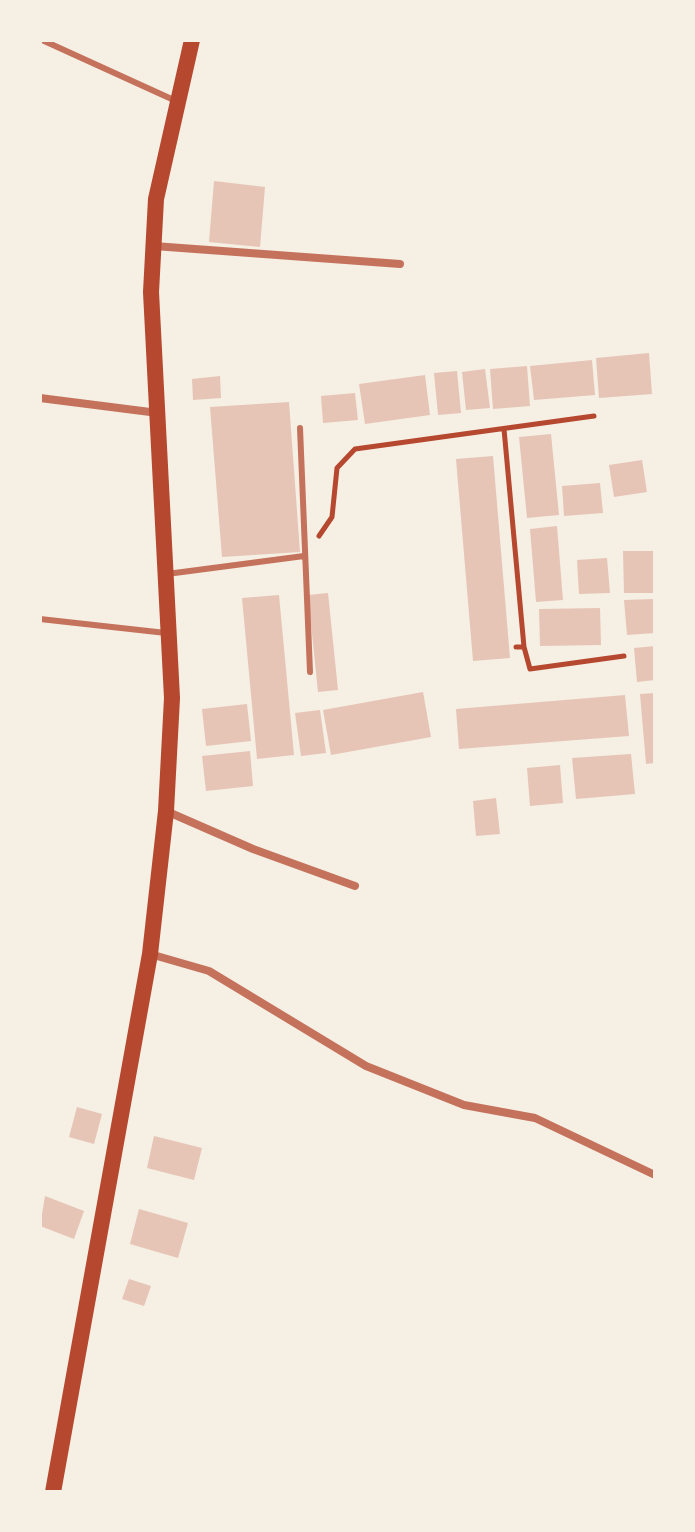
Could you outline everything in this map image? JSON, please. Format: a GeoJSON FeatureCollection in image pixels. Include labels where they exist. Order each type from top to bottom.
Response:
{"type":"FeatureCollection","features":[{"type":"Feature","properties":{"kind":"main road"},"geometry":{"type":"LineString","coordinates":[[53,1492],[150,954],[166,811],[172,698],[151,292],[156,199],[192,40]]}},
{"type":"Feature","properties":{"kind":"street"},"geometry":{"type":"LineString","coordinates":[[154,246],[400,264]]}},
{"type":"Feature","properties":{"kind":"street"},"geometry":{"type":"LineString","coordinates":[[40,398],[158,413]]}},
{"type":"Feature","properties":{"kind":"street"},"geometry":{"type":"LineString","coordinates":[[166,811],[253,849],[355,886]]}},
{"type":"Feature","properties":{"kind":"street"},"geometry":{"type":"LineString","coordinates":[[150,954],[209,971],[366,1066],[464,1105],[535,1118],[655,1175]]}},
{"type":"Feature","properties":{"kind":"lane"},"geometry":{"type":"LineString","coordinates":[[42,40],[176,101]]}},
{"type":"Feature","properties":{"kind":"lane"},"geometry":{"type":"LineString","coordinates":[[300,428],[310,672]]}},
{"type":"Feature","properties":{"kind":"lane"},"geometry":{"type":"LineString","coordinates":[[167,574],[304,556]]}},
{"type":"Feature","properties":{"kind":"lane"},"geometry":{"type":"LineString","coordinates":[[40,619],[170,633]]}},
{"type":"Feature","properties":{"kind":"path"},"geometry":{"type":"LineString","coordinates":[[304,556],[332,517],[337,468],[355,449],[594,416]]}},
{"type":"Feature","properties":{"kind":"path"},"geometry":{"type":"LineString","coordinates":[[504,428],[524,647],[530,669],[624,656]]}},
{"type":"Feature","properties":{"kind":"path"},"geometry":{"type":"LineString","coordinates":[[516,647],[524,647]]}},
{"type":"Feature","properties":{"kind":"building"},"geometry":{"type":"Polygon","coordinates":[[[214,181],[265,187],[260,247],[209,242],[214,181]]]}},
{"type":"Feature","properties":{"kind":"building"},"geometry":{"type":"Polygon","coordinates":[[[649,353],[652,394],[599,398],[596,358],[649,353]]]}},
{"type":"Feature","properties":{"kind":"building"},"geometry":{"type":"Polygon","coordinates":[[[592,360],[595,395],[534,400],[530,366],[592,360]]]}},
{"type":"Feature","properties":{"kind":"building"},"geometry":{"type":"Polygon","coordinates":[[[527,366],[530,406],[493,409],[490,369],[527,366]]]}},
{"type":"Feature","properties":{"kind":"building"},"geometry":{"type":"Polygon","coordinates":[[[485,369],[490,408],[466,410],[462,372],[485,369]]]}},
{"type":"Feature","properties":{"kind":"building"},"geometry":{"type":"Polygon","coordinates":[[[457,371],[461,413],[438,415],[434,373],[457,371]]]}},
{"type":"Feature","properties":{"kind":"building"},"geometry":{"type":"Polygon","coordinates":[[[425,375],[430,415],[365,424],[359,384],[425,375]]]}},
{"type":"Feature","properties":{"kind":"building"},"geometry":{"type":"Polygon","coordinates":[[[220,376],[221,398],[193,400],[192,379],[220,376]]]}},
{"type":"Feature","properties":{"kind":"building"},"geometry":{"type":"Polygon","coordinates":[[[355,393],[358,420],[323,423],[321,396],[355,393]]]}},
{"type":"Feature","properties":{"kind":"building"},"geometry":{"type":"Polygon","coordinates":[[[289,402],[300,552],[222,557],[210,407],[289,402]]]}},
{"type":"Feature","properties":{"kind":"building"},"geometry":{"type":"Polygon","coordinates":[[[551,434],[559,515],[527,518],[519,437],[551,434]]]}},
{"type":"Feature","properties":{"kind":"building"},"geometry":{"type":"Polygon","coordinates":[[[493,456],[510,658],[473,661],[456,459],[493,456]]]}},
{"type":"Feature","properties":{"kind":"building"},"geometry":{"type":"Polygon","coordinates":[[[642,460],[647,492],[614,497],[609,465],[642,460]]]}},
{"type":"Feature","properties":{"kind":"building"},"geometry":{"type":"Polygon","coordinates":[[[600,483],[603,513],[564,516],[562,486],[600,483]]]}},
{"type":"Feature","properties":{"kind":"building"},"geometry":{"type":"Polygon","coordinates":[[[557,526],[563,600],[536,602],[530,529],[557,526]]]}},
{"type":"Feature","properties":{"kind":"building"},"geometry":{"type":"Polygon","coordinates":[[[623,551],[654,551],[655,593],[624,593],[623,551]]]}},
{"type":"Feature","properties":{"kind":"building"},"geometry":{"type":"Polygon","coordinates":[[[607,558],[610,593],[579,594],[577,560],[607,558]]]}},
{"type":"Feature","properties":{"kind":"building"},"geometry":{"type":"Polygon","coordinates":[[[328,593],[338,690],[318,692],[308,595],[328,593]]]}},
{"type":"Feature","properties":{"kind":"building"},"geometry":{"type":"Polygon","coordinates":[[[279,595],[294,755],[257,759],[242,598],[279,595]]]}},
{"type":"Feature","properties":{"kind":"building"},"geometry":{"type":"Polygon","coordinates":[[[655,599],[655,633],[627,635],[624,600],[655,599]]]}},
{"type":"Feature","properties":{"kind":"building"},"geometry":{"type":"Polygon","coordinates":[[[600,608],[601,645],[540,646],[539,609],[600,608]]]}},
{"type":"Feature","properties":{"kind":"building"},"geometry":{"type":"Polygon","coordinates":[[[655,646],[655,680],[637,682],[634,648],[655,646]]]}},
{"type":"Feature","properties":{"kind":"building"},"geometry":{"type":"Polygon","coordinates":[[[423,692],[431,737],[331,755],[323,710],[423,692]]]}},
{"type":"Feature","properties":{"kind":"building"},"geometry":{"type":"Polygon","coordinates":[[[655,693],[655,763],[646,764],[640,694],[655,693]]]}},
{"type":"Feature","properties":{"kind":"building"},"geometry":{"type":"Polygon","coordinates":[[[625,695],[629,736],[459,749],[456,709],[625,695]]]}},
{"type":"Feature","properties":{"kind":"building"},"geometry":{"type":"Polygon","coordinates":[[[247,704],[251,741],[206,746],[202,709],[247,704]]]}},
{"type":"Feature","properties":{"kind":"building"},"geometry":{"type":"Polygon","coordinates":[[[320,710],[326,753],[301,756],[295,713],[320,710]]]}},
{"type":"Feature","properties":{"kind":"building"},"geometry":{"type":"Polygon","coordinates":[[[250,751],[253,786],[206,791],[202,756],[250,751]]]}},
{"type":"Feature","properties":{"kind":"building"},"geometry":{"type":"Polygon","coordinates":[[[631,754],[635,794],[576,799],[572,758],[631,754]]]}},
{"type":"Feature","properties":{"kind":"building"},"geometry":{"type":"Polygon","coordinates":[[[560,765],[563,803],[530,806],[527,768],[560,765]]]}},
{"type":"Feature","properties":{"kind":"building"},"geometry":{"type":"Polygon","coordinates":[[[496,798],[500,834],[476,836],[473,801],[496,798]]]}},
{"type":"Feature","properties":{"kind":"building"},"geometry":{"type":"Polygon","coordinates":[[[77,1107],[102,1114],[94,1144],[69,1137],[77,1107]]]}},
{"type":"Feature","properties":{"kind":"building"},"geometry":{"type":"Polygon","coordinates":[[[154,1136],[202,1148],[194,1180],[147,1168],[154,1136]]]}},
{"type":"Feature","properties":{"kind":"building"},"geometry":{"type":"Polygon","coordinates":[[[45,1196],[84,1211],[74,1239],[40,1226],[45,1196]]]}},
{"type":"Feature","properties":{"kind":"building"},"geometry":{"type":"Polygon","coordinates":[[[139,1209],[188,1223],[178,1258],[130,1244],[139,1209]]]}},
{"type":"Feature","properties":{"kind":"building"},"geometry":{"type":"Polygon","coordinates":[[[129,1279],[151,1286],[144,1306],[122,1299],[129,1279]]]}}]}
